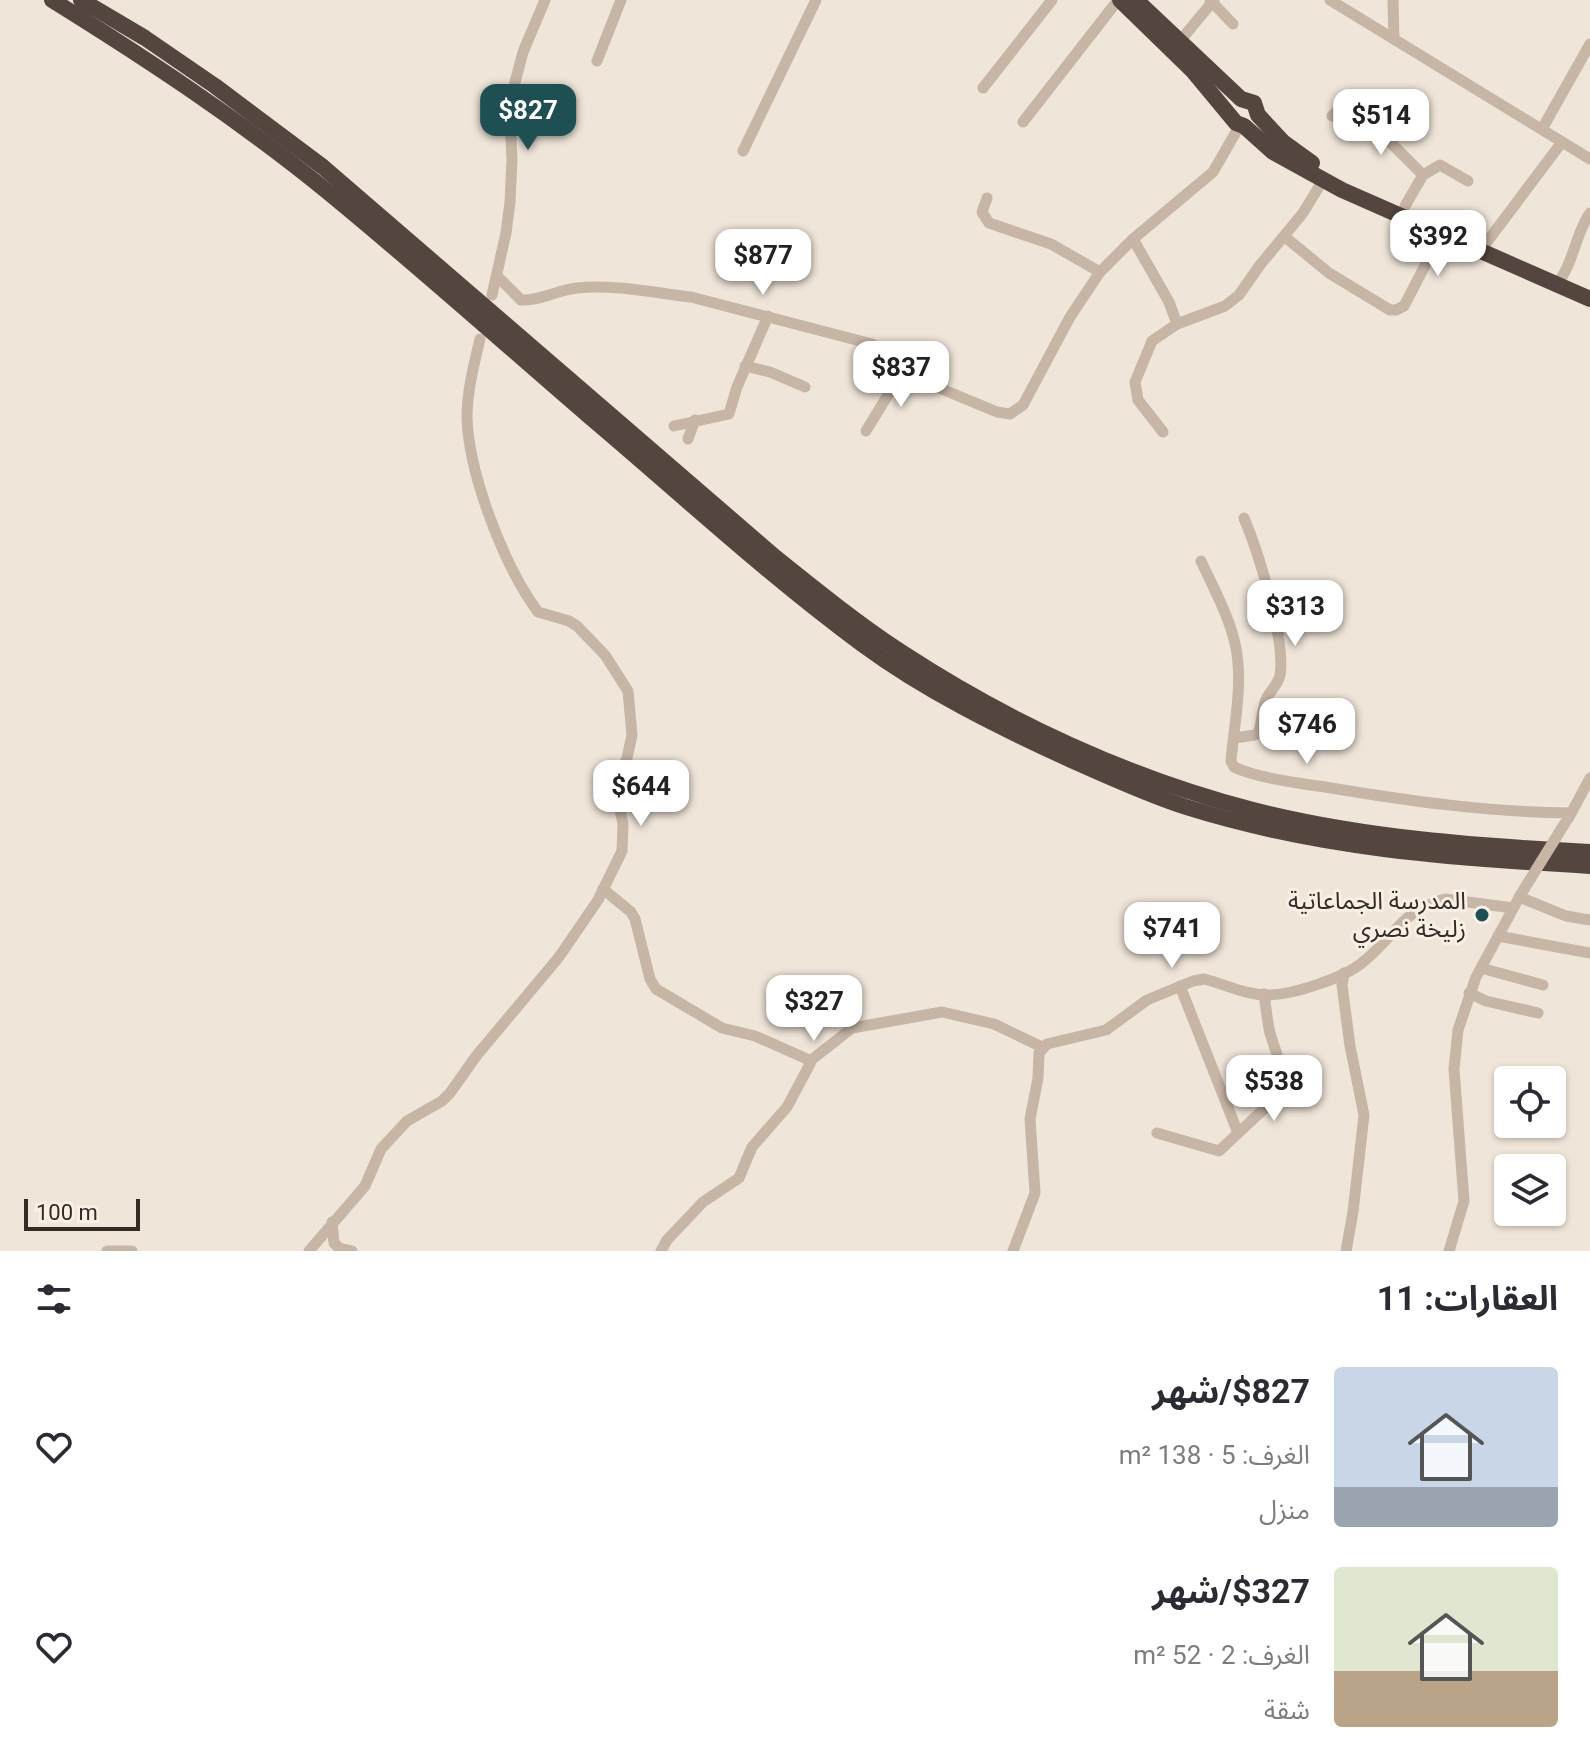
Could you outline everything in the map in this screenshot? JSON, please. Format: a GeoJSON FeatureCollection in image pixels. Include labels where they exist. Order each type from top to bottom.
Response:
{"type":"FeatureCollection","features":[{"type":"Feature","properties":{"kind":"highway"},"geometry":{"type":"LineString","coordinates":[[52,0],[195,92],[326,190],[792,591],[898,669],[960,705],[1019,737],[1117,781],[1185,806],[1305,838],[1442,857],[1590,866]]}},
{"type":"Feature","properties":{"kind":"highway"},"geometry":{"type":"LineString","coordinates":[[81,0],[145,38],[215,86],[323,167],[786,566],[900,651],[962,689],[1114,764],[1253,810],[1426,841],[1590,852]]}},
{"type":"Feature","properties":{"kind":"highway"},"geometry":{"type":"LineString","coordinates":[[1119,0],[1192,70],[1238,122],[1273,152],[1323,180],[1590,299]]}},
{"type":"Feature","properties":{"kind":"highway"},"geometry":{"type":"LineString","coordinates":[[1136,0],[1241,99],[1254,103],[1258,115],[1283,142],[1313,163],[1590,289]]}},
{"type":"Feature","properties":{"kind":"highway"},"geometry":{"type":"LineString","coordinates":[[1238,122],[1231,107],[1241,99]]}},
{"type":"Feature","properties":{"kind":"highway"},"geometry":{"type":"LineString","coordinates":[[1238,122],[1253,123],[1258,115]]}},
{"type":"Feature","properties":{"kind":"street"},"geometry":{"type":"LineString","coordinates":[[492,295],[510,202],[512,159],[509,105],[523,52],[545,0]]}},
{"type":"Feature","properties":{"kind":"street"},"geometry":{"type":"LineString","coordinates":[[597,61],[621,0]]}},
{"type":"Feature","properties":{"kind":"street"},"geometry":{"type":"LineString","coordinates":[[743,151],[816,0]]}},
{"type":"Feature","properties":{"kind":"street"},"geometry":{"type":"LineString","coordinates":[[983,88],[1052,0]]}},
{"type":"Feature","properties":{"kind":"street"},"geometry":{"type":"LineString","coordinates":[[1023,122],[1119,0]]}},
{"type":"Feature","properties":{"kind":"street"},"geometry":{"type":"LineString","coordinates":[[1330,0],[1590,159]]}},
{"type":"Feature","properties":{"kind":"street"},"geometry":{"type":"LineString","coordinates":[[1393,0],[1394,39]]}},
{"type":"Feature","properties":{"kind":"street"},"geometry":{"type":"LineString","coordinates":[[1180,41],[1212,1],[1233,24]]}},
{"type":"Feature","properties":{"kind":"street"},"geometry":{"type":"LineString","coordinates":[[1542,129],[1590,44]]}},
{"type":"Feature","properties":{"kind":"street"},"geometry":{"type":"LineString","coordinates":[[1332,116],[1348,102],[1351,103],[1423,175]]}},
{"type":"Feature","properties":{"kind":"street"},"geometry":{"type":"LineString","coordinates":[[497,276],[521,300],[541,299],[577,288],[626,290],[691,297],[768,316],[872,344],[949,394],[1010,414],[1017,411],[1028,397],[1076,308],[1100,272],[1133,239],[1213,172],[1238,122]]}},
{"type":"Feature","properties":{"kind":"street"},"geometry":{"type":"LineString","coordinates":[[1487,242],[1562,142]]}},
{"type":"Feature","properties":{"kind":"street"},"geometry":{"type":"LineString","coordinates":[[1405,206],[1423,175],[1440,165],[1468,181]]}},
{"type":"Feature","properties":{"kind":"street"},"geometry":{"type":"LineString","coordinates":[[1163,432],[1138,400],[1135,382],[1152,341],[1177,324],[1232,302],[1285,237],[1323,180]]}},
{"type":"Feature","properties":{"kind":"street"},"geometry":{"type":"LineString","coordinates":[[987,198],[982,212],[989,223],[1051,244],[1100,272]]}},
{"type":"Feature","properties":{"kind":"street"},"geometry":{"type":"LineString","coordinates":[[1562,277],[1581,226],[1590,213]]}},
{"type":"Feature","properties":{"kind":"street"},"geometry":{"type":"LineString","coordinates":[[1285,237],[1329,273],[1390,310],[1396,310],[1404,306],[1442,233]]}},
{"type":"Feature","properties":{"kind":"street"},"geometry":{"type":"LineString","coordinates":[[1133,239],[1169,302],[1177,324]]}},
{"type":"Feature","properties":{"kind":"street"},"geometry":{"type":"LineString","coordinates":[[674,426],[729,414],[745,366],[768,316]]}},
{"type":"Feature","properties":{"kind":"street"},"geometry":{"type":"LineString","coordinates":[[309,1251],[365,1186],[381,1149],[407,1121],[450,1093],[477,1055],[559,957],[603,889],[622,851],[623,824],[615,785],[630,747],[631,706],[623,681],[592,642],[569,621],[538,612],[510,561],[483,498],[471,454],[467,416],[480,339]]}},
{"type":"Feature","properties":{"kind":"street"},"geometry":{"type":"LineString","coordinates":[[745,366],[770,372],[805,387]]}},
{"type":"Feature","properties":{"kind":"street"},"geometry":{"type":"LineString","coordinates":[[866,431],[905,367]]}},
{"type":"Feature","properties":{"kind":"street"},"geometry":{"type":"LineString","coordinates":[[688,439],[695,420]]}},
{"type":"Feature","properties":{"kind":"street"},"geometry":{"type":"LineString","coordinates":[[1234,738],[1258,733],[1266,700],[1280,671],[1271,603],[1244,518]]}},
{"type":"Feature","properties":{"kind":"street"},"geometry":{"type":"LineString","coordinates":[[1201,561],[1229,625],[1237,652],[1238,691],[1232,764],[1243,770],[1438,805],[1568,818]]}},
{"type":"Feature","properties":{"kind":"street"},"geometry":{"type":"LineString","coordinates":[[1449,1251],[1464,1201],[1454,1069],[1458,1030],[1469,993],[1520,895],[1590,778]]}},
{"type":"Feature","properties":{"kind":"street"},"geometry":{"type":"LineString","coordinates":[[603,889],[635,919],[650,979],[656,989],[722,1028],[763,1039],[810,1061]]}},
{"type":"Feature","properties":{"kind":"street"},"geometry":{"type":"LineString","coordinates":[[1520,895],[1566,916],[1590,920]]}},
{"type":"Feature","properties":{"kind":"street"},"geometry":{"type":"LineString","coordinates":[[1042,1047],[1106,1030],[1147,1000],[1204,979],[1264,994],[1308,987],[1363,963],[1407,915],[1436,901],[1445,899],[1513,908]]}},
{"type":"Feature","properties":{"kind":"street"},"geometry":{"type":"LineString","coordinates":[[1498,936],[1590,953]]}},
{"type":"Feature","properties":{"kind":"street"},"geometry":{"type":"LineString","coordinates":[[1481,968],[1543,985]]}},
{"type":"Feature","properties":{"kind":"street"},"geometry":{"type":"LineString","coordinates":[[1344,973],[1342,985],[1350,1046],[1364,1115],[1346,1251]]}},
{"type":"Feature","properties":{"kind":"street"},"geometry":{"type":"LineString","coordinates":[[1180,986],[1238,1133]]}},
{"type":"Feature","properties":{"kind":"street"},"geometry":{"type":"LineString","coordinates":[[1469,993],[1486,1001],[1538,1013]]}},
{"type":"Feature","properties":{"kind":"street"},"geometry":{"type":"LineString","coordinates":[[1157,1133],[1216,1151],[1223,1148],[1278,1096],[1282,1085],[1280,1066],[1270,1033],[1264,994]]}},
{"type":"Feature","properties":{"kind":"street"},"geometry":{"type":"LineString","coordinates":[[661,1251],[667,1240],[703,1202],[739,1178],[752,1147],[787,1107],[810,1061],[852,1028],[942,1012],[994,1024],[1042,1047]]}},
{"type":"Feature","properties":{"kind":"street"},"geometry":{"type":"LineString","coordinates":[[1013,1251],[1035,1193],[1030,1119],[1042,1047]]}},
{"type":"Feature","properties":{"kind":"street"},"geometry":{"type":"LineString","coordinates":[[332,1221],[334,1243],[339,1248],[352,1251]]}},
{"type":"Feature","properties":{"kind":"street"},"geometry":{"type":"LineString","coordinates":[[107,1251],[132,1251]]}},
{"type":"Feature","properties":{"kind":"place","name":"المدرسة الجماعاتية زليخة نصري"},"geometry":{"type":"Point","coordinates":[1482,915]}}]}
